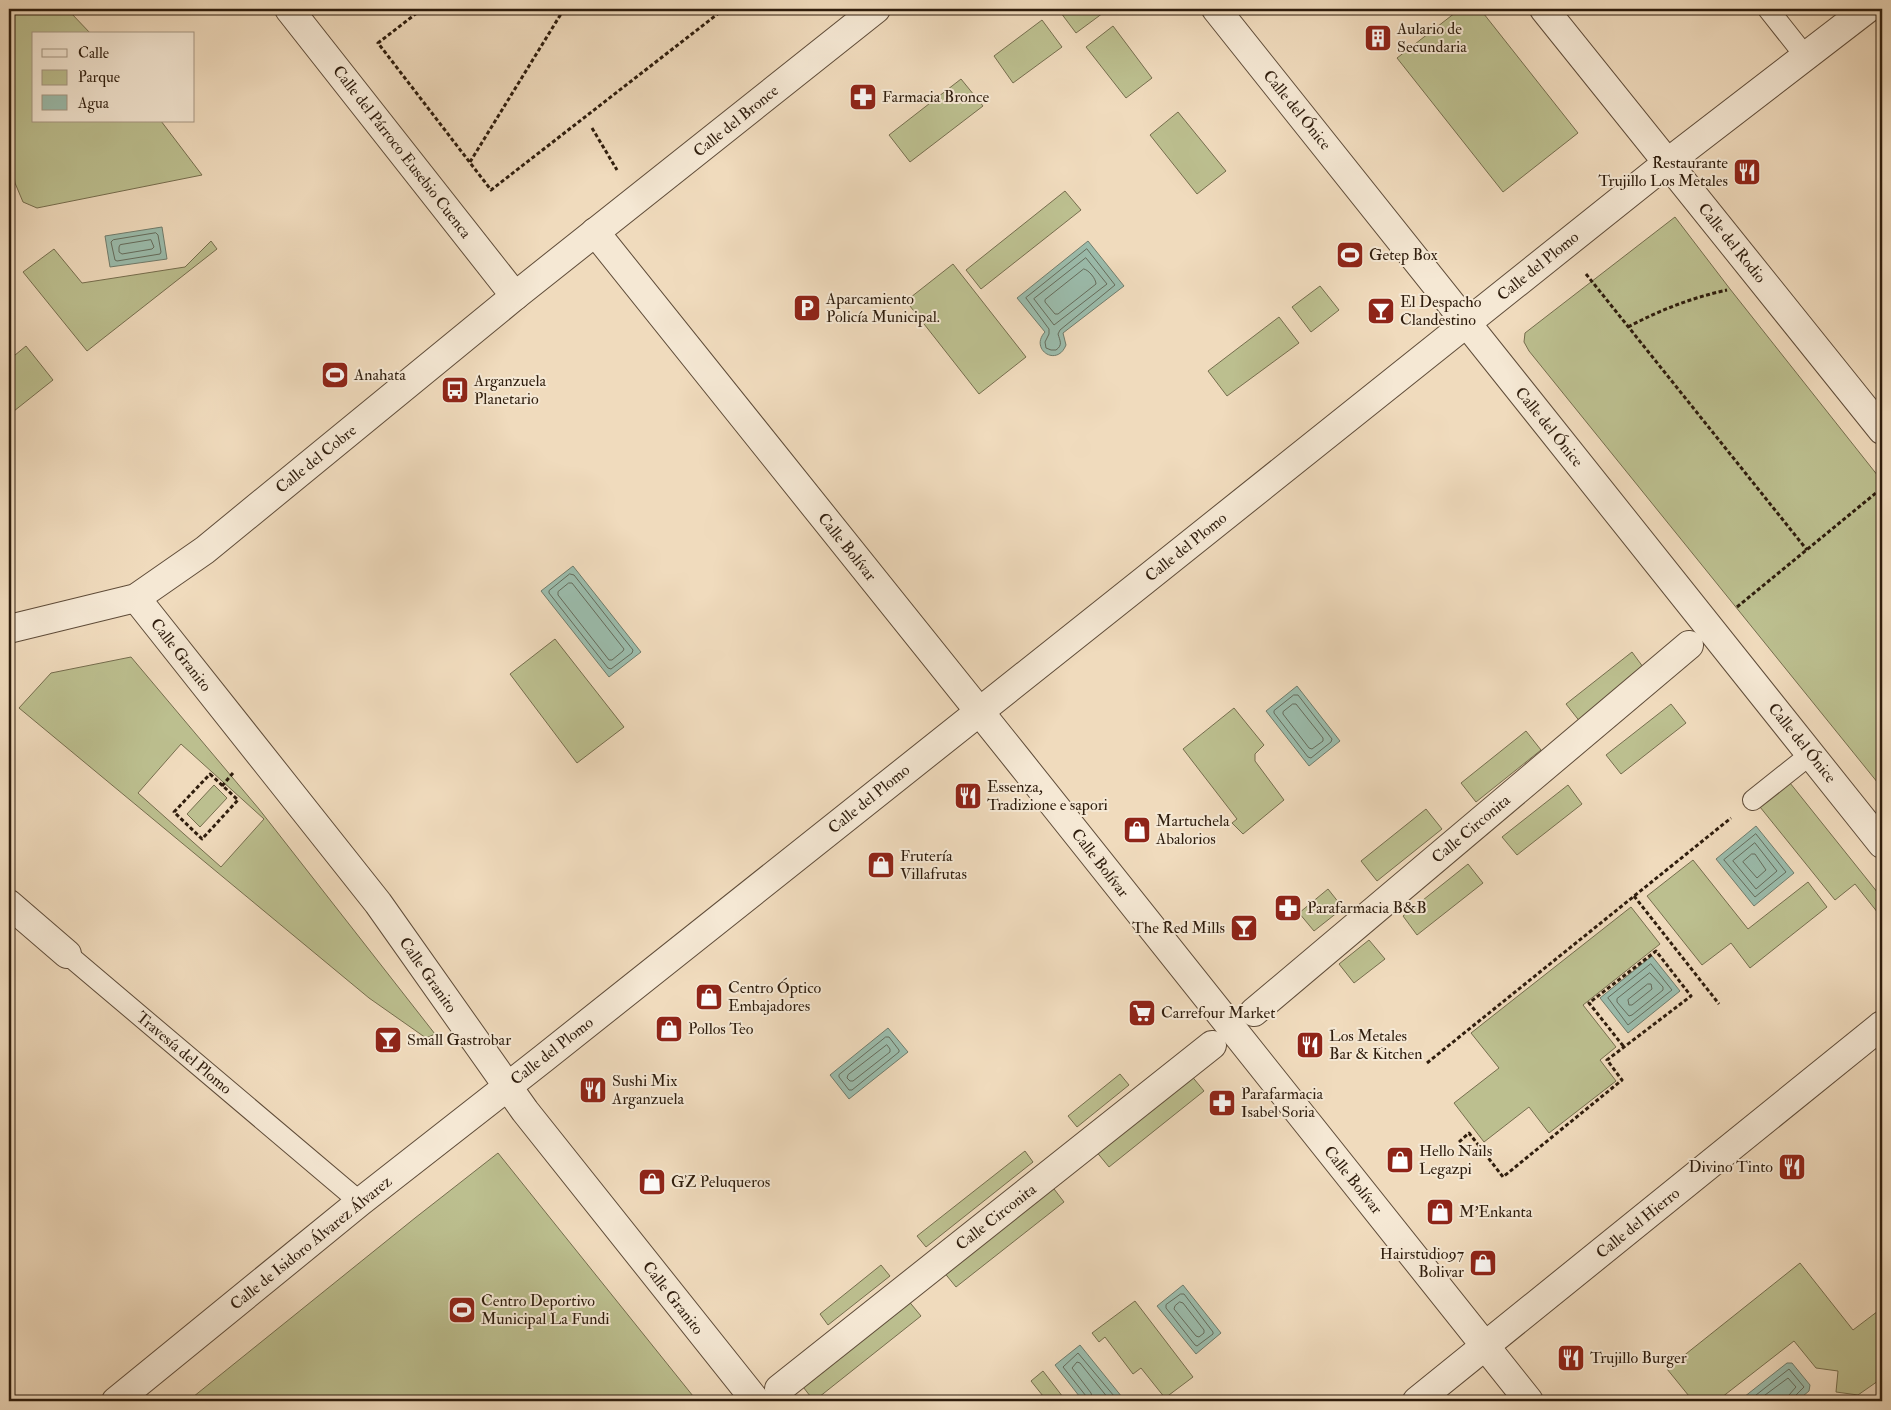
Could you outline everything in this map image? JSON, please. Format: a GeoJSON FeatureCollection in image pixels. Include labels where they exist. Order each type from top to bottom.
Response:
{"type":"FeatureCollection","features":[{"type":"Feature","properties":{"kind":"street","name":"Calle del Párroco Eusebio Cuenca"},"geometry":{"type":"LineString","coordinates":[[289,9],[515,296]]}},
{"type":"Feature","properties":{"kind":"street","name":"Calle del Bronce"},"geometry":{"type":"LineString","coordinates":[[595,232],[876,9]]}},
{"type":"Feature","properties":{"kind":"street","name":"Calle del Ónice"},"geometry":{"type":"LineString","coordinates":[[1216,9],[1882,844]]}},
{"type":"Feature","properties":{"kind":"street","name":"Calle del Rodio"},"geometry":{"type":"LineString","coordinates":[[1544,9],[1882,430]]}},
{"type":"Feature","properties":{"kind":"street","name":"Calle del Plomo"},"geometry":{"type":"LineString","coordinates":[[507,1087],[1667,163],[1806,58],[1866,9]]}},
{"type":"Feature","properties":{"kind":"street","name":"Calle del Cobre"},"geometry":{"type":"LineString","coordinates":[[9,629],[136,598],[205,550],[595,232]]}},
{"type":"Feature","properties":{"kind":"street","name":"Calle Bolívar"},"geometry":{"type":"LineString","coordinates":[[595,232],[1529,1401]]}},
{"type":"Feature","properties":{"kind":"street","name":"Calle Granito"},"geometry":{"type":"LineString","coordinates":[[136,598],[378,903],[507,1087],[767,1395]]}},
{"type":"Feature","properties":{"kind":"street","name":"Calle Circonita"},"geometry":{"type":"LineString","coordinates":[[1254,1012],[1689,646]]}},
{"type":"Feature","properties":{"kind":"street","name":"Travesía del Plomo"},"geometry":{"type":"LineString","coordinates":[[9,904],[67,954]]}},
{"type":"Feature","properties":{"kind":"street","name":"Calle del Hierro"},"geometry":{"type":"LineString","coordinates":[[1417,1401],[1882,1025]]}},
{"type":"Feature","properties":{"kind":"street","name":"Calle Circonita"},"geometry":{"type":"LineString","coordinates":[[767,1395],[1212,1045]]}},
{"type":"Feature","properties":{"kind":"street","name":"Calle de Isidoro Álvarez Álvarez"},"geometry":{"type":"LineString","coordinates":[[116,1401],[360,1202],[507,1087]]}},
{"type":"Feature","properties":{"kind":"lane"},"geometry":{"type":"LineString","coordinates":[[1768,9],[1806,58]]}},
{"type":"Feature","properties":{"kind":"lane"},"geometry":{"type":"LineString","coordinates":[[1753,800],[1811,754]]}},
{"type":"Feature","properties":{"kind":"lane","name":"Travesía del Plomo"},"geometry":{"type":"LineString","coordinates":[[67,954],[360,1202]]}},
{"type":"Feature","properties":{"kind":"path"},"geometry":{"type":"LineString","coordinates":[[422,9],[378,43],[491,190],[724,9]]}},
{"type":"Feature","properties":{"kind":"path"},"geometry":{"type":"LineString","coordinates":[[470,162],[564,9]]}},
{"type":"Feature","properties":{"kind":"path"},"geometry":{"type":"LineString","coordinates":[[592,128],[617,170]]}},
{"type":"Feature","properties":{"kind":"path"},"geometry":{"type":"LineString","coordinates":[[1586,274],[1807,550]]}},
{"type":"Feature","properties":{"kind":"path"},"geometry":{"type":"LineString","coordinates":[[1628,327],[1677,304],[1703,295],[1730,289]]}},
{"type":"Feature","properties":{"kind":"path"},"geometry":{"type":"LineString","coordinates":[[1733,610],[1882,488]]}},
{"type":"Feature","properties":{"kind":"path"},"geometry":{"type":"LineString","coordinates":[[222,786],[233,773]]}},
{"type":"Feature","properties":{"kind":"path"},"geometry":{"type":"LineString","coordinates":[[210,774],[222,786],[238,800],[202,839],[174,812],[210,774]]}},
{"type":"Feature","properties":{"kind":"path"},"geometry":{"type":"LineString","coordinates":[[1427,1063],[1753,800]]}},
{"type":"Feature","properties":{"kind":"path"},"geometry":{"type":"LineString","coordinates":[[1634,896],[1719,1004]]}},
{"type":"Feature","properties":{"kind":"path"},"geometry":{"type":"LineString","coordinates":[[1459,1142],[1469,1133],[1503,1178],[1622,1080],[1607,1060],[1691,996],[1656,951],[1589,1004],[1624,1047]]}},
{"type":"Feature","properties":{"kind":"green space"},"geometry":{"type":"Polygon","coordinates":[[[9,9],[63,9],[71,13],[89,32],[32,32],[32,122],[162,122],[202,175],[37,208],[23,202],[15,183],[9,135],[9,9]]]}},
{"type":"Feature","properties":{"kind":"green space"},"geometry":{"type":"Polygon","coordinates":[[[1058,9],[1099,9],[1103,13],[1076,33],[1058,9]]]}},
{"type":"Feature","properties":{"kind":"green space"},"geometry":{"type":"Polygon","coordinates":[[[1460,9],[1480,9],[1578,133],[1503,192],[1397,58],[1460,9]]]}},
{"type":"Feature","properties":{"kind":"green space"},"geometry":{"type":"Polygon","coordinates":[[[1042,20],[1062,47],[1013,83],[994,56],[1042,20]]]}},
{"type":"Feature","properties":{"kind":"green space"},"geometry":{"type":"Polygon","coordinates":[[[1113,26],[1152,78],[1126,98],[1086,47],[1113,26]]]}},
{"type":"Feature","properties":{"kind":"green space"},"geometry":{"type":"Polygon","coordinates":[[[961,79],[983,106],[910,162],[889,135],[961,79]]]}},
{"type":"Feature","properties":{"kind":"green space"},"geometry":{"type":"Polygon","coordinates":[[[1178,112],[1226,171],[1197,194],[1150,135],[1178,112]]]}},
{"type":"Feature","properties":{"kind":"green space"},"geometry":{"type":"Polygon","coordinates":[[[1065,191],[1081,210],[981,289],[966,270],[1065,191]]]}},
{"type":"Feature","properties":{"kind":"green space"},"geometry":{"type":"Polygon","coordinates":[[[1675,217],[1882,481],[1882,788],[1529,351],[1524,342],[1525,333],[1675,217]]]}},
{"type":"Feature","properties":{"kind":"green space"},"geometry":{"type":"Polygon","coordinates":[[[211,241],[217,249],[87,351],[23,272],[54,249],[82,283],[185,267],[211,241]]]}},
{"type":"Feature","properties":{"kind":"green space"},"geometry":{"type":"Polygon","coordinates":[[[953,264],[1026,357],[979,394],[906,301],[953,264]]]}},
{"type":"Feature","properties":{"kind":"green space"},"geometry":{"type":"Polygon","coordinates":[[[1320,286],[1339,310],[1311,332],[1292,307],[1320,286]]]}},
{"type":"Feature","properties":{"kind":"green space"},"geometry":{"type":"Polygon","coordinates":[[[1279,317],[1299,343],[1227,396],[1208,371],[1279,317]]]}},
{"type":"Feature","properties":{"kind":"green space"},"geometry":{"type":"Polygon","coordinates":[[[26,346],[53,380],[9,415],[9,360],[26,346]]]}},
{"type":"Feature","properties":{"kind":"green space"},"geometry":{"type":"Polygon","coordinates":[[[555,639],[624,727],[577,763],[510,674],[555,639]]]}},
{"type":"Feature","properties":{"kind":"green space"},"geometry":{"type":"Polygon","coordinates":[[[1632,652],[1646,671],[1581,723],[1566,704],[1632,652]]]}},
{"type":"Feature","properties":{"kind":"green space"},"geometry":{"type":"Polygon","coordinates":[[[131,657],[259,809],[435,1034],[426,1038],[369,998],[19,708],[51,673],[131,657]],[[181,744],[138,793],[221,867],[264,819],[181,744]]]}},
{"type":"Feature","properties":{"kind":"green space"},"geometry":{"type":"Polygon","coordinates":[[[1671,704],[1686,723],[1621,774],[1606,755],[1671,704]]]}},
{"type":"Feature","properties":{"kind":"green space"},"geometry":{"type":"Polygon","coordinates":[[[1234,708],[1264,745],[1255,754],[1255,761],[1284,800],[1243,834],[1232,823],[1237,819],[1183,749],[1234,708]]]}},
{"type":"Feature","properties":{"kind":"green space"},"geometry":{"type":"Polygon","coordinates":[[[1526,731],[1541,750],[1476,802],[1461,783],[1526,731]]]}},
{"type":"Feature","properties":{"kind":"green space"},"geometry":{"type":"Polygon","coordinates":[[[1790,783],[1882,898],[1882,918],[1855,884],[1835,900],[1760,807],[1790,783]]]}},
{"type":"Feature","properties":{"kind":"green space"},"geometry":{"type":"Polygon","coordinates":[[[214,785],[227,798],[200,827],[187,814],[214,785]]]}},
{"type":"Feature","properties":{"kind":"green space"},"geometry":{"type":"Polygon","coordinates":[[[1568,785],[1582,804],[1517,855],[1502,837],[1568,785]]]}},
{"type":"Feature","properties":{"kind":"green space"},"geometry":{"type":"Polygon","coordinates":[[[1426,809],[1442,829],[1377,881],[1361,861],[1426,809]]]}},
{"type":"Feature","properties":{"kind":"green space"},"geometry":{"type":"Polygon","coordinates":[[[1693,860],[1748,929],[1808,882],[1827,907],[1750,968],[1731,943],[1702,965],[1647,896],[1693,860]]]}},
{"type":"Feature","properties":{"kind":"green space"},"geometry":{"type":"Polygon","coordinates":[[[1468,864],[1483,883],[1417,935],[1403,916],[1468,864]]]}},
{"type":"Feature","properties":{"kind":"green space"},"geometry":{"type":"Polygon","coordinates":[[[1328,889],[1343,908],[1314,931],[1299,913],[1328,889]]]}},
{"type":"Feature","properties":{"kind":"green space"},"geometry":{"type":"Polygon","coordinates":[[[1631,907],[1660,944],[1583,1005],[1616,1047],[1600,1060],[1616,1081],[1549,1133],[1529,1107],[1484,1142],[1454,1103],[1499,1068],[1471,1033],[1631,907]]]}},
{"type":"Feature","properties":{"kind":"green space"},"geometry":{"type":"Polygon","coordinates":[[[1369,940],[1385,959],[1354,983],[1339,964],[1369,940]]]}},
{"type":"Feature","properties":{"kind":"green space"},"geometry":{"type":"Polygon","coordinates":[[[1120,1074],[1129,1085],[1077,1127],[1068,1116],[1120,1074]]]}},
{"type":"Feature","properties":{"kind":"green space"},"geometry":{"type":"Polygon","coordinates":[[[1190,1074],[1204,1091],[1109,1167],[1095,1150],[1190,1074]]]}},
{"type":"Feature","properties":{"kind":"green space"},"geometry":{"type":"Polygon","coordinates":[[[1025,1151],[1033,1162],[926,1247],[917,1236],[1025,1151]]]}},
{"type":"Feature","properties":{"kind":"green space","name":"Centro Deportivo Municipal La Fundi"},"geometry":{"type":"Polygon","coordinates":[[[498,1153],[697,1401],[188,1401],[415,1218],[498,1153]]]}},
{"type":"Feature","properties":{"kind":"green space"},"geometry":{"type":"Polygon","coordinates":[[[1051,1185],[1064,1202],[956,1287],[943,1271],[1051,1185]]]}},
{"type":"Feature","properties":{"kind":"green space"},"geometry":{"type":"Polygon","coordinates":[[[1800,1263],[1853,1330],[1882,1308],[1882,1363],[1877,1363],[1878,1381],[1858,1395],[1836,1392],[1838,1371],[1816,1368],[1794,1341],[1717,1401],[1709,1401],[1707,1399],[1704,1401],[1693,1401],[1667,1369],[1800,1263]]]}},
{"type":"Feature","properties":{"kind":"green space"},"geometry":{"type":"Polygon","coordinates":[[[881,1265],[890,1276],[828,1325],[820,1314],[881,1265]]]}},
{"type":"Feature","properties":{"kind":"green space"},"geometry":{"type":"Polygon","coordinates":[[[907,1299],[921,1316],[814,1401],[800,1383],[907,1299]]]}},
{"type":"Feature","properties":{"kind":"green space"},"geometry":{"type":"Polygon","coordinates":[[[1135,1301],[1193,1377],[1165,1398],[1141,1368],[1133,1374],[1105,1337],[1099,1342],[1092,1333],[1135,1301]]]}},
{"type":"Feature","properties":{"kind":"green space"},"geometry":{"type":"Polygon","coordinates":[[[1043,1371],[1066,1401],[1047,1401],[1031,1381],[1043,1371]]]}},
{"type":"Feature","properties":{"kind":"water"},"geometry":{"type":"Polygon","coordinates":[[[162,227],[167,259],[110,267],[105,236],[162,227]]]}},
{"type":"Feature","properties":{"kind":"water"},"geometry":{"type":"Polygon","coordinates":[[[1088,241],[1124,286],[1063,333],[1066,345],[1062,352],[1057,355],[1051,355],[1042,350],[1040,344],[1045,332],[1017,298],[1088,241]]]}},
{"type":"Feature","properties":{"kind":"water"},"geometry":{"type":"Polygon","coordinates":[[[573,566],[641,652],[609,677],[541,591],[573,566]]]}},
{"type":"Feature","properties":{"kind":"water"},"geometry":{"type":"Polygon","coordinates":[[[1297,686],[1340,741],[1309,766],[1266,711],[1297,686]]]}},
{"type":"Feature","properties":{"kind":"water"},"geometry":{"type":"Polygon","coordinates":[[[1756,826],[1794,873],[1754,906],[1716,859],[1756,826]]]}},
{"type":"Feature","properties":{"kind":"water"},"geometry":{"type":"Polygon","coordinates":[[[1652,956],[1680,991],[1628,1033],[1600,998],[1652,956]]]}},
{"type":"Feature","properties":{"kind":"water"},"geometry":{"type":"Polygon","coordinates":[[[888,1028],[908,1052],[849,1099],[830,1075],[888,1028]]]}},
{"type":"Feature","properties":{"kind":"water"},"geometry":{"type":"Polygon","coordinates":[[[1183,1285],[1221,1333],[1196,1354],[1157,1306],[1183,1285]]]}},
{"type":"Feature","properties":{"kind":"water"},"geometry":{"type":"Polygon","coordinates":[[[1080,1345],[1122,1397],[1117,1401],[1083,1401],[1055,1365],[1080,1345]]]}},
{"type":"Feature","properties":{"kind":"water"},"geometry":{"type":"Polygon","coordinates":[[[1787,1363],[1792,1363],[1810,1385],[1809,1391],[1797,1401],[1745,1401],[1744,1397],[1787,1363]]]}},
{"type":"Feature","properties":{"kind":"place","name":"Aulario de Secundaria"},"geometry":{"type":"Point","coordinates":[1378,38]}},
{"type":"Feature","properties":{"kind":"place","name":"Farmacia Bronce"},"geometry":{"type":"Point","coordinates":[863,97]}},
{"type":"Feature","properties":{"kind":"place","name":"Restaurante Trujillo Los Metales"},"geometry":{"type":"Point","coordinates":[1747,172]}},
{"type":"Feature","properties":{"kind":"place","name":"Getep Box"},"geometry":{"type":"Point","coordinates":[1350,255]}},
{"type":"Feature","properties":{"kind":"place","name":"Aparcamiento Policía Municipal."},"geometry":{"type":"Point","coordinates":[807,308]}},
{"type":"Feature","properties":{"kind":"place","name":"El Despacho Clandestino"},"geometry":{"type":"Point","coordinates":[1381,311]}},
{"type":"Feature","properties":{"kind":"place","name":"Anahata"},"geometry":{"type":"Point","coordinates":[335,375]}},
{"type":"Feature","properties":{"kind":"place","name":"Arganzuela Planetario"},"geometry":{"type":"Point","coordinates":[455,390]}},
{"type":"Feature","properties":{"kind":"place","name":"Essenza, Tradizione e sapori"},"geometry":{"type":"Point","coordinates":[968,796]}},
{"type":"Feature","properties":{"kind":"place","name":"Martuchela Abalorios"},"geometry":{"type":"Point","coordinates":[1137,830]}},
{"type":"Feature","properties":{"kind":"place","name":"Frutería Villafrutas"},"geometry":{"type":"Point","coordinates":[881,865]}},
{"type":"Feature","properties":{"kind":"place","name":"Parafarmacia B&B"},"geometry":{"type":"Point","coordinates":[1288,908]}},
{"type":"Feature","properties":{"kind":"place","name":"The Red Mills"},"geometry":{"type":"Point","coordinates":[1244,928]}},
{"type":"Feature","properties":{"kind":"place","name":"Centro Óptico Embajadores"},"geometry":{"type":"Point","coordinates":[709,997]}},
{"type":"Feature","properties":{"kind":"place","name":"Carrefour Market"},"geometry":{"type":"Point","coordinates":[1142,1013]}},
{"type":"Feature","properties":{"kind":"place","name":"Pollos Teo"},"geometry":{"type":"Point","coordinates":[669,1029]}},
{"type":"Feature","properties":{"kind":"place","name":"Small Gastrobar"},"geometry":{"type":"Point","coordinates":[388,1040]}},
{"type":"Feature","properties":{"kind":"place","name":"Los Metales Bar & Kitchen"},"geometry":{"type":"Point","coordinates":[1310,1045]}},
{"type":"Feature","properties":{"kind":"place","name":"Sushi Mix Arganzuela"},"geometry":{"type":"Point","coordinates":[593,1090]}},
{"type":"Feature","properties":{"kind":"place","name":"Parafarmacia Isabel Soria"},"geometry":{"type":"Point","coordinates":[1222,1103]}},
{"type":"Feature","properties":{"kind":"place","name":"Hello Nails Legazpi"},"geometry":{"type":"Point","coordinates":[1400,1160]}},
{"type":"Feature","properties":{"kind":"place","name":"Divino Tinto"},"geometry":{"type":"Point","coordinates":[1792,1167]}},
{"type":"Feature","properties":{"kind":"place","name":"GZ Peluqueros"},"geometry":{"type":"Point","coordinates":[652,1182]}},
{"type":"Feature","properties":{"kind":"place","name":"M'Enkanta"},"geometry":{"type":"Point","coordinates":[1440,1212]}},
{"type":"Feature","properties":{"kind":"place","name":"Hairstudio97 Bolivar"},"geometry":{"type":"Point","coordinates":[1483,1263]}},
{"type":"Feature","properties":{"kind":"place","name":"Centro Deportivo Municipal La Fundi"},"geometry":{"type":"Point","coordinates":[462,1310]}},
{"type":"Feature","properties":{"kind":"place","name":"Trujillo Burger"},"geometry":{"type":"Point","coordinates":[1571,1358]}}]}
